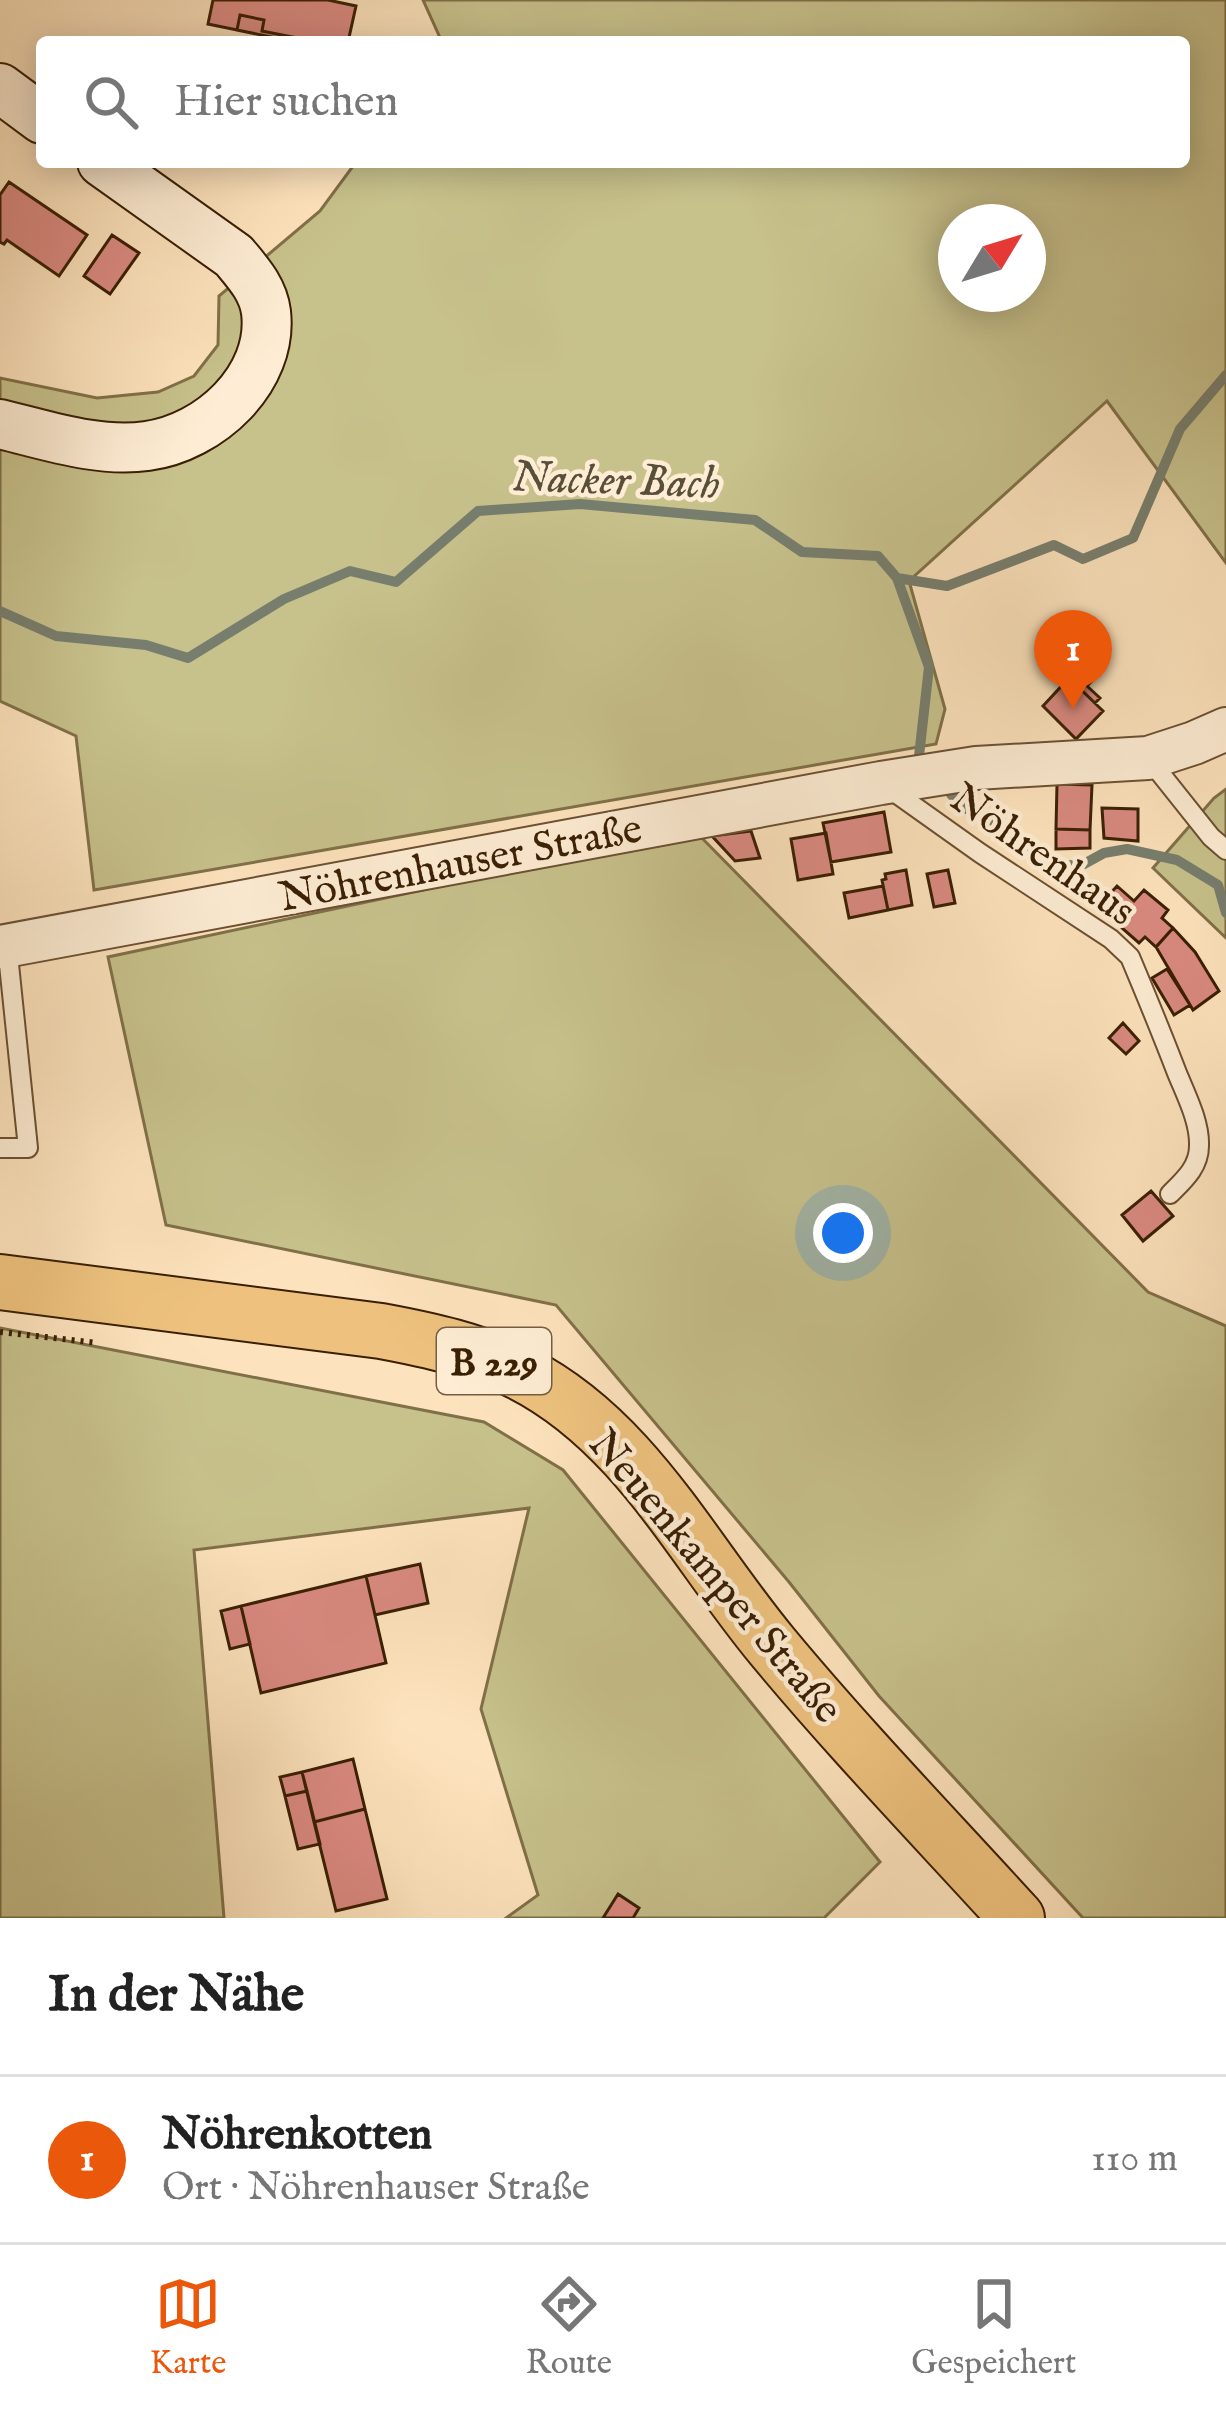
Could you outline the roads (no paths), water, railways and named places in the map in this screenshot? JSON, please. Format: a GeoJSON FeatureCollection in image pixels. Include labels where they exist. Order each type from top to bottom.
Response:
{"type":"FeatureCollection","features":[{"type":"Feature","properties":{"kind":"main road"},"geometry":{"type":"LineString","coordinates":[[0,88],[36,115]]}},
{"type":"Feature","properties":{"kind":"main road"},"geometry":{"type":"LineString","coordinates":[[0,424],[76,442],[120,447],[163,443],[187,435],[220,413],[242,390],[262,350],[266,311],[250,275],[233,256],[110,168]]}},
{"type":"Feature","properties":{"kind":"main road","name":"Neuenkamper Straße"},"geometry":{"type":"LineString","coordinates":[[0,1282],[434,1341],[518,1371],[559,1395],[625,1454],[770,1645],[1017,1918]]}},
{"type":"Feature","properties":{"kind":"street"},"geometry":{"type":"LineString","coordinates":[[1148,758],[1226,729]]}},
{"type":"Feature","properties":{"kind":"street","name":"Nöhrenhauser Straße"},"geometry":{"type":"LineString","coordinates":[[3,946],[900,780],[976,768],[1148,758]]}},
{"type":"Feature","properties":{"kind":"lane"},"geometry":{"type":"LineString","coordinates":[[1148,758],[1210,837],[1226,850]]}},
{"type":"Feature","properties":{"kind":"lane","name":"Nöhrenhaus"},"geometry":{"type":"LineString","coordinates":[[900,780],[980,853],[1111,939],[1130,957],[1198,1132],[1196,1163],[1170,1193]]}},
{"type":"Feature","properties":{"kind":"lane"},"geometry":{"type":"LineString","coordinates":[[0,1148],[28,1148],[3,946]]}},
{"type":"Feature","properties":{"kind":"waterway","name":"Nacker Bach"},"geometry":{"type":"LineString","coordinates":[[0,611],[56,636],[146,645],[188,658],[284,599],[350,571],[396,582],[478,511],[580,504],[755,520],[802,552],[878,556],[897,578],[947,586],[1054,545],[1083,559],[1133,538],[1180,429],[1226,375]]}},
{"type":"Feature","properties":{"kind":"waterway"},"geometry":{"type":"LineString","coordinates":[[897,578],[929,667],[919,756],[925,764]]}},
{"type":"Feature","properties":{"kind":"waterway"},"geometry":{"type":"LineString","coordinates":[[941,782],[960,805],[1063,866],[1127,849],[1177,860],[1218,885],[1226,913]]}},
{"type":"Feature","properties":{"kind":"place","name":"Nöhrenkotten"},"geometry":{"type":"Point","coordinates":[1073,709]}}]}
